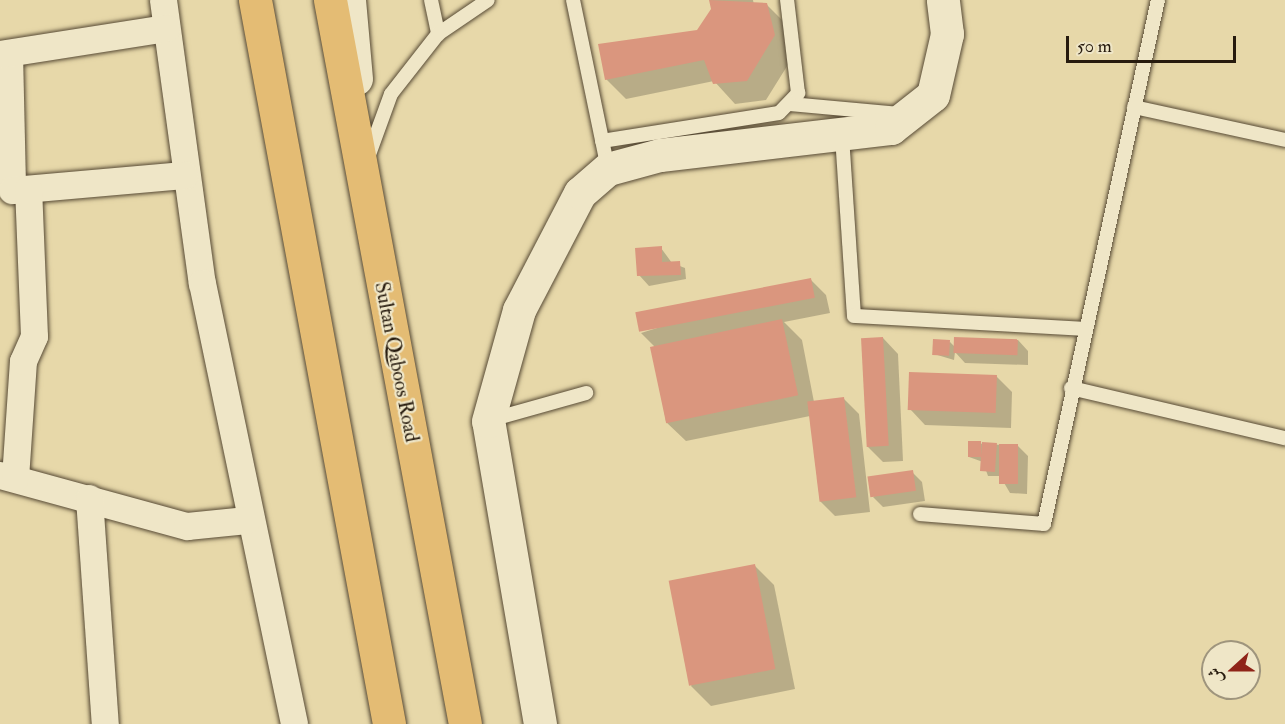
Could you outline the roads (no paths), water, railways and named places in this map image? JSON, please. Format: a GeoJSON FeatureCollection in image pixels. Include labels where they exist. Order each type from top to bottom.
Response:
{"type":"FeatureCollection","features":[{"type":"Feature","properties":{"kind":"highway"},"geometry":{"type":"LineString","coordinates":[[255,0],[389,724]]}},
{"type":"Feature","properties":{"kind":"highway","name":"Sultan Qaboos Road"},"geometry":{"type":"LineString","coordinates":[[330,0],[465,724]]}},
{"type":"Feature","properties":{"kind":"street"},"geometry":{"type":"LineString","coordinates":[[163,0],[184,175],[247,520],[294,724]]}},
{"type":"Feature","properties":{"kind":"street"},"geometry":{"type":"LineString","coordinates":[[349,0],[362,177]]}},
{"type":"Feature","properties":{"kind":"street"},"geometry":{"type":"LineString","coordinates":[[540,724],[488,421],[519,310],[580,193],[605,155],[660,155],[842,136],[891,128],[914,115],[933,94],[947,34],[943,0]]}},
{"type":"Feature","properties":{"kind":"street"},"geometry":{"type":"LineString","coordinates":[[166,28],[4,54],[12,190],[184,175]]}},
{"type":"Feature","properties":{"kind":"street"},"geometry":{"type":"LineString","coordinates":[[28,189],[34,336],[12,358],[7,477],[187,526],[247,520]]}},
{"type":"Feature","properties":{"kind":"street"},"geometry":{"type":"LineString","coordinates":[[89,498],[105,724]]}},
{"type":"Feature","properties":{"kind":"lane"},"geometry":{"type":"LineString","coordinates":[[431,0],[438,34]]}},
{"type":"Feature","properties":{"kind":"lane"},"geometry":{"type":"LineString","coordinates":[[362,177],[391,94],[438,34],[488,0]]}},
{"type":"Feature","properties":{"kind":"lane"},"geometry":{"type":"LineString","coordinates":[[573,0],[605,155],[779,113],[790,104],[798,93],[799,65],[788,0]]}},
{"type":"Feature","properties":{"kind":"lane"},"geometry":{"type":"LineString","coordinates":[[920,514],[1044,524],[1071,388],[1158,0]]}},
{"type":"Feature","properties":{"kind":"lane"},"geometry":{"type":"LineString","coordinates":[[790,104],[914,115]]}},
{"type":"Feature","properties":{"kind":"lane"},"geometry":{"type":"LineString","coordinates":[[1134,107],[1285,140]]}},
{"type":"Feature","properties":{"kind":"lane"},"geometry":{"type":"LineString","coordinates":[[842,136],[854,316],[1084,329]]}},
{"type":"Feature","properties":{"kind":"lane"},"geometry":{"type":"LineString","coordinates":[[1071,388],[1285,438]]}},
{"type":"Feature","properties":{"kind":"lane"},"geometry":{"type":"LineString","coordinates":[[488,421],[586,393]]}}]}
